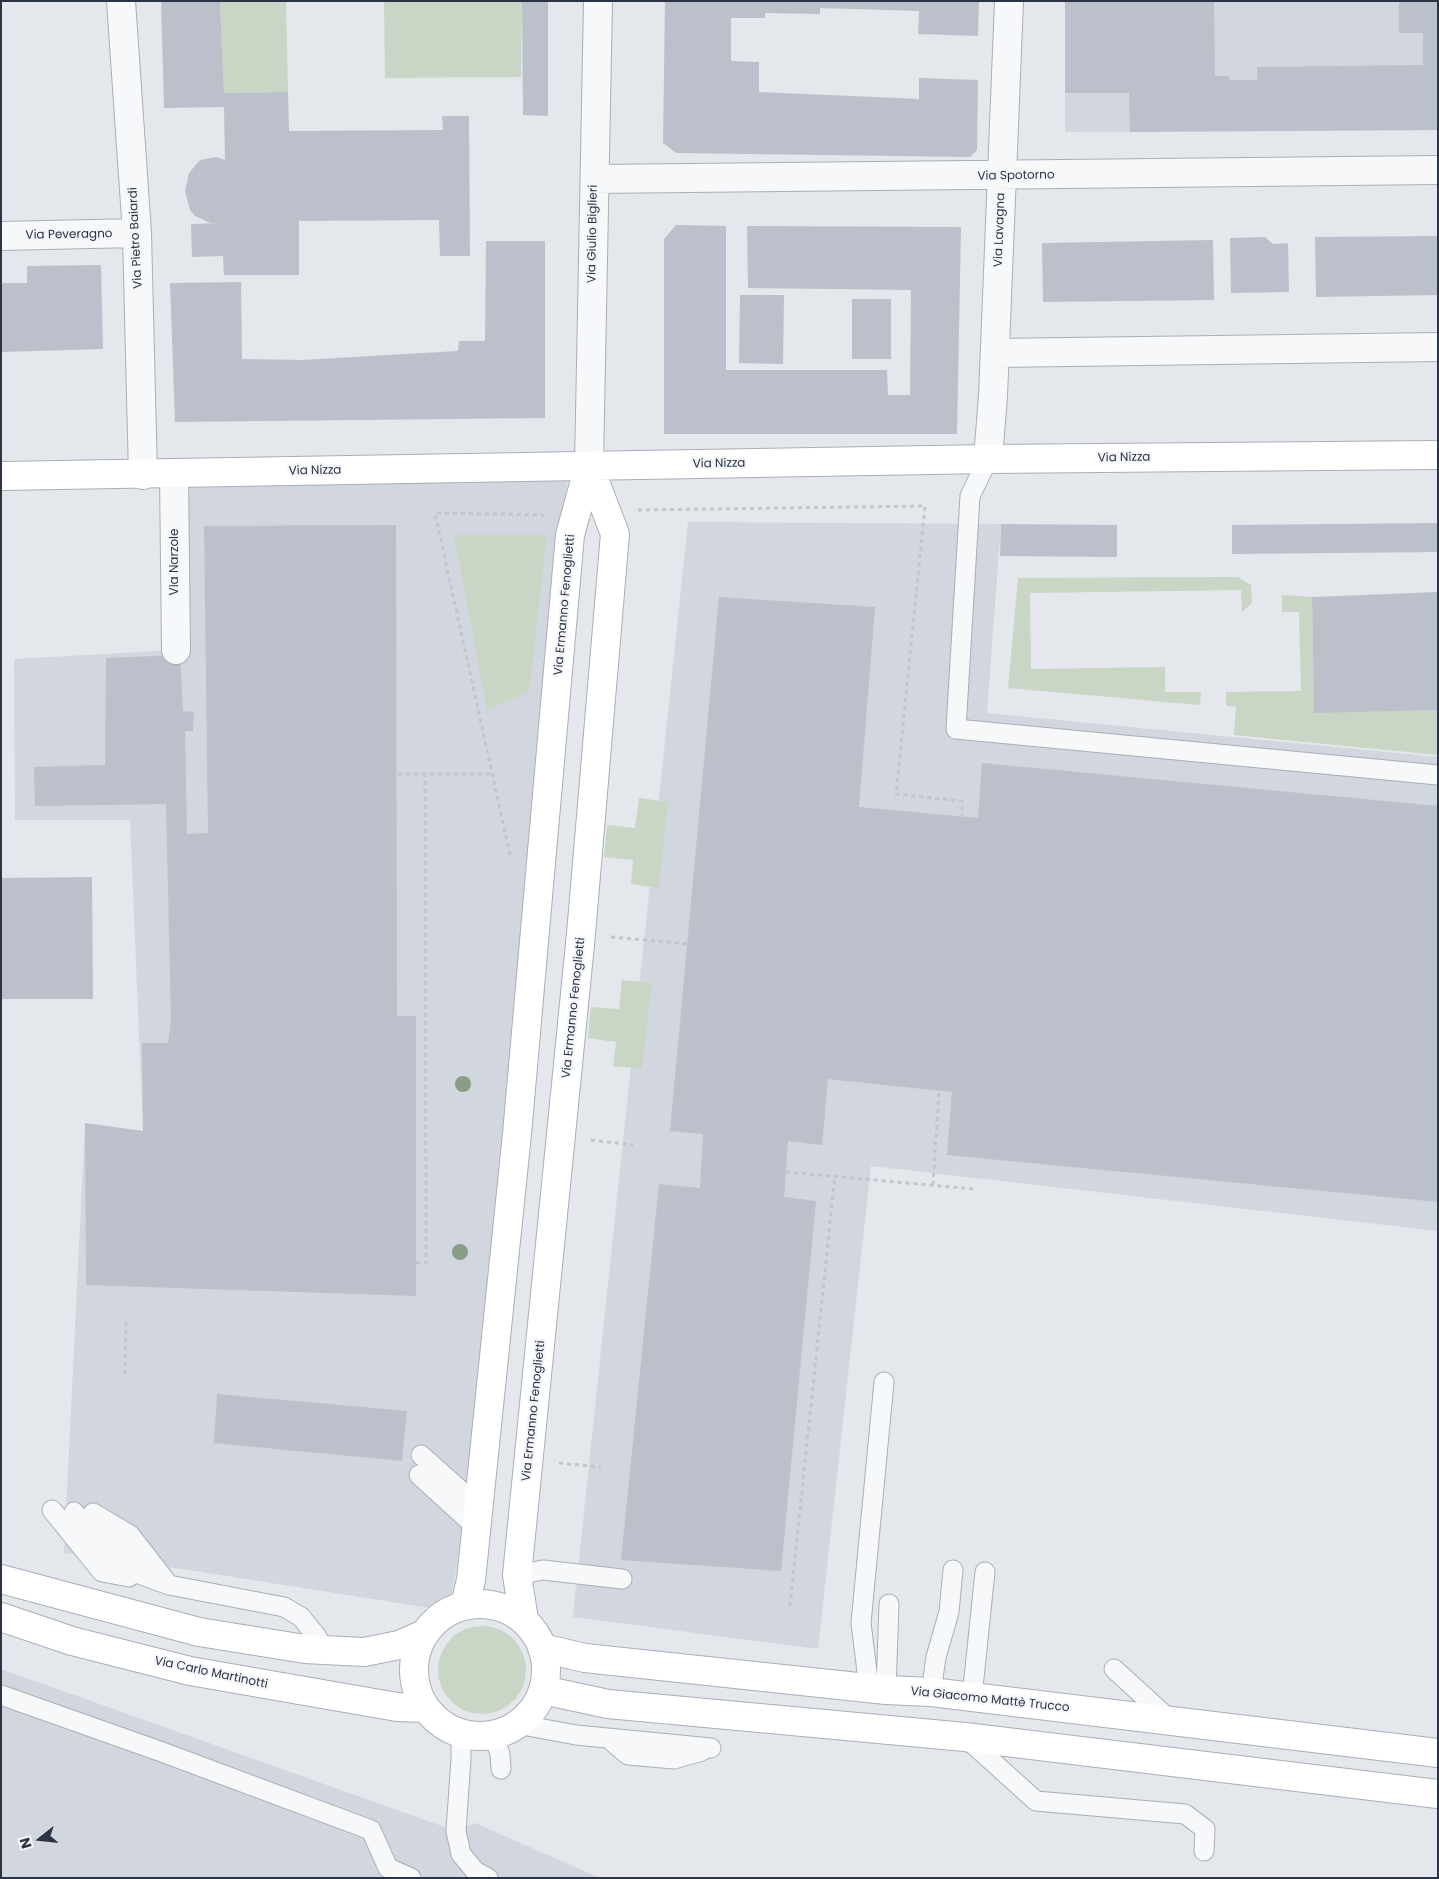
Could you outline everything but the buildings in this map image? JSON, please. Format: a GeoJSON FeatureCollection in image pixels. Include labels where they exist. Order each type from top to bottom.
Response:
{"type":"FeatureCollection","features":[{"type":"Feature","properties":{"kind":"street","name":"Via Pietro Baiardi"},"geometry":{"type":"LineString","coordinates":[[121,1],[137,234],[143,475]]}},
{"type":"Feature","properties":{"kind":"street","name":"Via Giulio Biglieri"},"geometry":{"type":"LineString","coordinates":[[589,466],[598,1]]}},
{"type":"Feature","properties":{"kind":"street","name":"Via Lavagna"},"geometry":{"type":"LineString","coordinates":[[988,459],[995,353],[1009,1]]}},
{"type":"Feature","properties":{"kind":"street","name":"Via Spotorno"},"geometry":{"type":"LineString","coordinates":[[595,180],[1438,170]]}},
{"type":"Feature","properties":{"kind":"street","name":"Via Peveragno"},"geometry":{"type":"LineString","coordinates":[[1,236],[137,234]]}},
{"type":"Feature","properties":{"kind":"street"},"geometry":{"type":"LineString","coordinates":[[995,353],[1438,347]]}},
{"type":"Feature","properties":{"kind":"street","name":"Via Nizza"},"geometry":{"type":"LineString","coordinates":[[1,476],[988,459],[1438,455]]}},
{"type":"Feature","properties":{"kind":"street","name":"Via Ermanno Fenoglietti"},"geometry":{"type":"LineString","coordinates":[[524,1620],[518,1575],[581,934],[615,534],[589,466]]}},
{"type":"Feature","properties":{"kind":"street","name":"Via Ermanno Fenoglietti"},"geometry":{"type":"LineString","coordinates":[[465,1605],[471,1580],[536,928],[570,535],[589,466]]}},
{"type":"Feature","properties":{"kind":"street","name":"Via Narzole"},"geometry":{"type":"LineString","coordinates":[[174,474],[176,650]]}},
{"type":"Feature","properties":{"kind":"street"},"geometry":{"type":"LineString","coordinates":[[1,1579],[199,1632],[324,1650],[364,1652],[399,1645],[424,1634]]}},
{"type":"Feature","properties":{"kind":"street"},"geometry":{"type":"LineString","coordinates":[[486,1604],[506,1609],[524,1620],[535,1633],[542,1648],[546,1669],[543,1690],[528,1714],[505,1729],[477,1736],[461,1733],[447,1727],[426,1708],[417,1690],[414,1671],[416,1652],[424,1634],[435,1621],[449,1611],[465,1605],[486,1604]]}},
{"type":"Feature","properties":{"kind":"street","name":"Via Carlo Martinotti"},"geometry":{"type":"LineString","coordinates":[[1,1617],[72,1641],[190,1672],[397,1707],[426,1708]]}},
{"type":"Feature","properties":{"kind":"street","name":"Via Giacomo Mattè Trucco"},"geometry":{"type":"LineString","coordinates":[[542,1648],[585,1658],[877,1689],[931,1692],[1438,1753]]}},
{"type":"Feature","properties":{"kind":"street"},"geometry":{"type":"LineString","coordinates":[[543,1690],[608,1704],[965,1738],[1438,1794]]}},
{"type":"Feature","properties":{"kind":"lane"},"geometry":{"type":"LineString","coordinates":[[988,459],[970,496],[956,729],[1438,775]]}},
{"type":"Feature","properties":{"kind":"lane"},"geometry":{"type":"LineString","coordinates":[[877,1689],[861,1623],[884,1382]]}},
{"type":"Feature","properties":{"kind":"lane"},"geometry":{"type":"LineString","coordinates":[[421,1455],[477,1517]]}},
{"type":"Feature","properties":{"kind":"lane"},"geometry":{"type":"LineString","coordinates":[[419,1475],[477,1517]]}},
{"type":"Feature","properties":{"kind":"lane"},"geometry":{"type":"LineString","coordinates":[[52,1510],[102,1572],[284,1607],[301,1617],[318,1637],[324,1650]]}},
{"type":"Feature","properties":{"kind":"lane"},"geometry":{"type":"LineString","coordinates":[[84,1512],[130,1535],[169,1585],[115,1566],[84,1512]]}},
{"type":"Feature","properties":{"kind":"lane"},"geometry":{"type":"LineString","coordinates":[[518,1575],[543,1570],[622,1579]]}},
{"type":"Feature","properties":{"kind":"lane"},"geometry":{"type":"LineString","coordinates":[[931,1692],[936,1658],[949,1612],[953,1570]]}},
{"type":"Feature","properties":{"kind":"lane"},"geometry":{"type":"LineString","coordinates":[[972,1697],[985,1572]]}},
{"type":"Feature","properties":{"kind":"lane"},"geometry":{"type":"LineString","coordinates":[[877,1689],[890,1604]]}},
{"type":"Feature","properties":{"kind":"lane"},"geometry":{"type":"LineString","coordinates":[[1114,1669],[1170,1720]]}},
{"type":"Feature","properties":{"kind":"lane"},"geometry":{"type":"LineString","coordinates":[[1,1695],[162,1752],[371,1830],[388,1868],[411,1878]]}},
{"type":"Feature","properties":{"kind":"lane"},"geometry":{"type":"LineString","coordinates":[[501,1769],[500,1754],[505,1729],[608,1738],[628,1755],[674,1759],[711,1748]]}},
{"type":"Feature","properties":{"kind":"lane"},"geometry":{"type":"LineString","coordinates":[[461,1733],[462,1759],[456,1831],[461,1854],[475,1871],[488,1878]]}},
{"type":"Feature","properties":{"kind":"lane"},"geometry":{"type":"LineString","coordinates":[[965,1738],[1036,1801],[1185,1814],[1205,1829],[1204,1851]]}},
{"type":"Feature","properties":{"kind":"path"},"geometry":{"type":"LineString","coordinates":[[637,510],[925,506],[896,794],[962,801],[962,816]]}},
{"type":"Feature","properties":{"kind":"path"},"geometry":{"type":"LineString","coordinates":[[510,858],[435,513],[546,515]]}},
{"type":"Feature","properties":{"kind":"path"},"geometry":{"type":"LineString","coordinates":[[398,774],[491,774]]}},
{"type":"Feature","properties":{"kind":"path"},"geometry":{"type":"LineString","coordinates":[[416,1262],[426,1263],[425,774]]}},
{"type":"Feature","properties":{"kind":"path"},"geometry":{"type":"LineString","coordinates":[[581,934],[688,944]]}},
{"type":"Feature","properties":{"kind":"path"},"geometry":{"type":"LineString","coordinates":[[933,1185],[939,1090]]}},
{"type":"Feature","properties":{"kind":"path"},"geometry":{"type":"LineString","coordinates":[[588,1140],[633,1145]]}},
{"type":"Feature","properties":{"kind":"path"},"geometry":{"type":"LineString","coordinates":[[786,1172],[974,1189]]}},
{"type":"Feature","properties":{"kind":"path"},"geometry":{"type":"LineString","coordinates":[[790,1606],[835,1175]]}},
{"type":"Feature","properties":{"kind":"path"},"geometry":{"type":"LineString","coordinates":[[125,1374],[126,1322]]}},
{"type":"Feature","properties":{"kind":"path"},"geometry":{"type":"LineString","coordinates":[[550,1462],[601,1467]]}},
{"type":"Feature","properties":{"kind":"shaded area"},"geometry":{"type":"Polygon","coordinates":[[[1065,1],[1438,1],[1438,130],[1065,132],[1065,1]]]}},
{"type":"Feature","properties":{"kind":"shaded area"},"geometry":{"type":"Polygon","coordinates":[[[174,473],[568,475],[493,1358],[449,1611],[176,1568],[64,1553],[85,1123],[143,1131],[130,820],[15,820],[14,659],[176,650],[174,473]]]}},
{"type":"Feature","properties":{"kind":"shaded area"},"geometry":{"type":"Polygon","coordinates":[[[688,522],[1001,524],[987,713],[1438,757],[1438,1231],[871,1166],[818,1649],[573,1617],[688,522]]]}},
{"type":"Feature","properties":{"kind":"shaded area"},"geometry":{"type":"Polygon","coordinates":[[[1,1669],[456,1831],[475,1823],[600,1878],[1,1878],[1,1669]]]}},
{"type":"Feature","properties":{"kind":"green space"},"geometry":{"type":"Polygon","coordinates":[[[220,1],[286,1],[288,92],[224,93],[220,1]]]}},
{"type":"Feature","properties":{"kind":"green space"},"geometry":{"type":"Polygon","coordinates":[[[384,1],[522,1],[521,77],[385,78],[384,1]]]}},
{"type":"Feature","properties":{"kind":"green space"},"geometry":{"type":"Polygon","coordinates":[[[454,535],[547,535],[529,692],[487,710],[454,535]]]}},
{"type":"Feature","properties":{"kind":"green space"},"geometry":{"type":"Polygon","coordinates":[[[1238,577],[1251,585],[1252,603],[1242,612],[1241,590],[1030,593],[1031,669],[1165,667],[1165,692],[1201,692],[1200,705],[1008,688],[1018,578],[1238,577]]]}},
{"type":"Feature","properties":{"kind":"green space"},"geometry":{"type":"Polygon","coordinates":[[[1282,595],[1312,597],[1314,712],[1438,710],[1438,755],[1234,735],[1236,707],[1226,706],[1226,692],[1301,691],[1299,612],[1282,612],[1282,595]]]}},
{"type":"Feature","properties":{"kind":"green space"},"geometry":{"type":"Polygon","coordinates":[[[639,798],[668,802],[659,888],[631,884],[633,860],[604,857],[607,825],[635,828],[639,798]]]}},
{"type":"Feature","properties":{"kind":"green space"},"geometry":{"type":"Polygon","coordinates":[[[622,980],[652,983],[642,1069],[613,1066],[616,1042],[588,1038],[591,1007],[619,1009],[622,980]]]}},
{"type":"Feature","properties":{"kind":"green space"},"geometry":{"type":"Polygon","coordinates":[[[482,1626],[499,1630],[513,1639],[522,1653],[526,1670],[522,1687],[513,1701],[499,1710],[482,1714],[465,1710],[451,1701],[442,1687],[438,1670],[442,1653],[451,1639],[465,1630],[482,1626]]]}}]}
